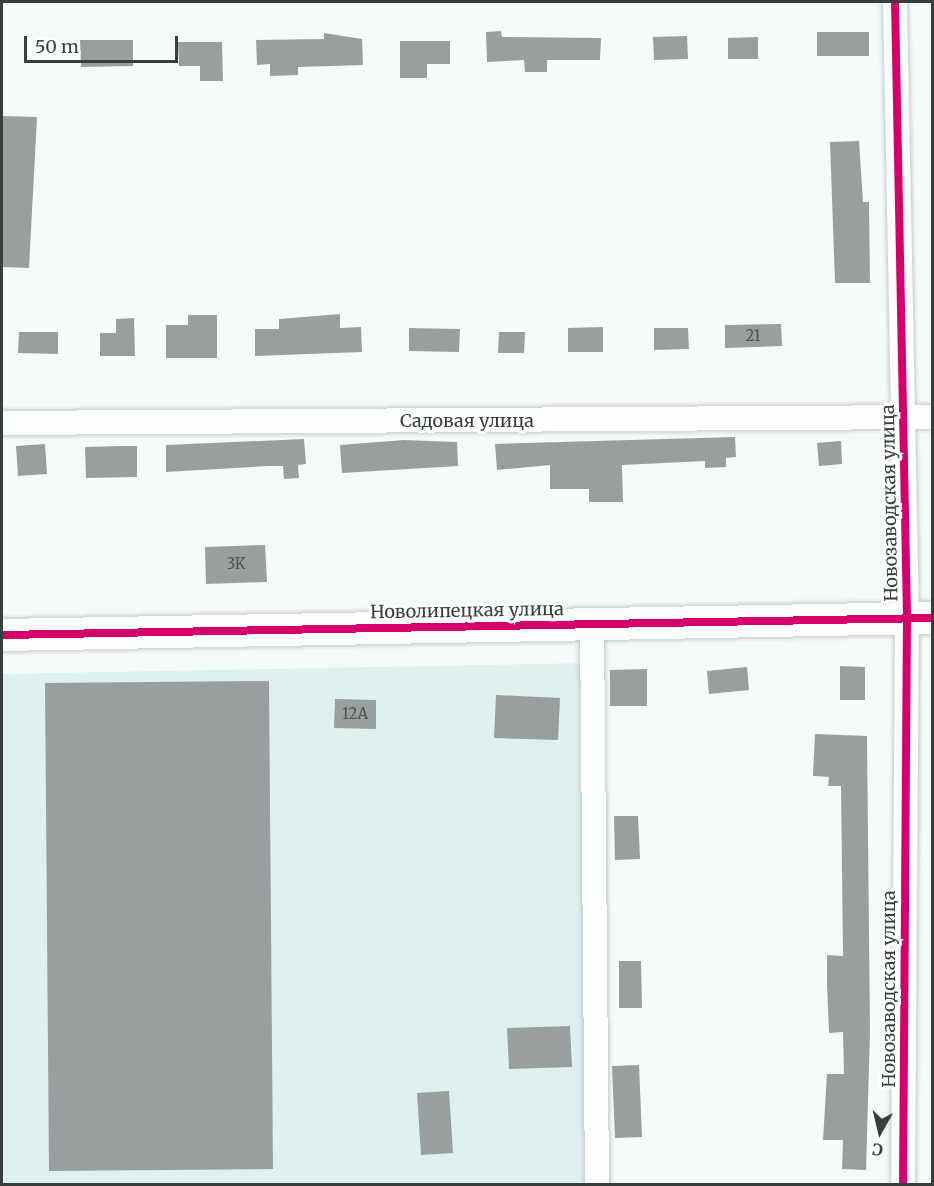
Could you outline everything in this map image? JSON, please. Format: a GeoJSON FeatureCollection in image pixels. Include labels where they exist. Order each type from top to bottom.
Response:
{"type":"FeatureCollection","features":[{"type":"Feature","properties":{"kind":"street","name":"Новозаводская улица"},"geometry":{"type":"LineString","coordinates":[[895,2],[903,418],[920,617],[903,1185]]}},
{"type":"Feature","properties":{"kind":"street","name":"Садовая улица"},"geometry":{"type":"LineString","coordinates":[[2,423],[933,417]]}},
{"type":"Feature","properties":{"kind":"street","name":"Новолипецкая улица"},"geometry":{"type":"LineString","coordinates":[[2,635],[920,617]]}},
{"type":"Feature","properties":{"kind":"street"},"geometry":{"type":"LineString","coordinates":[[592,623],[597,1185]]}},
{"type":"Feature","properties":{"kind":"shaded area"},"geometry":{"type":"Polygon","coordinates":[[[592,663],[593,1184],[2,1184],[2,674],[592,663]]]}},
{"type":"Feature","properties":{"kind":"building"},"geometry":{"type":"Polygon","coordinates":[[[501,31],[502,37],[601,38],[600,60],[547,60],[547,72],[525,72],[524,60],[487,62],[486,32],[501,31]]]}},
{"type":"Feature","properties":{"kind":"building"},"geometry":{"type":"Polygon","coordinates":[[[817,32],[869,32],[869,56],[817,56],[817,32]]]}},
{"type":"Feature","properties":{"kind":"building"},"geometry":{"type":"Polygon","coordinates":[[[324,33],[362,39],[363,65],[298,67],[298,75],[270,76],[270,64],[257,65],[256,40],[324,39],[324,33]]]}},
{"type":"Feature","properties":{"kind":"building"},"geometry":{"type":"Polygon","coordinates":[[[687,36],[688,59],[654,60],[653,37],[687,36]]]}},
{"type":"Feature","properties":{"kind":"building"},"geometry":{"type":"Polygon","coordinates":[[[758,37],[758,59],[728,59],[728,38],[758,37]]]}},
{"type":"Feature","properties":{"kind":"building"},"geometry":{"type":"Polygon","coordinates":[[[80,40],[133,40],[133,66],[81,67],[80,40]]]}},
{"type":"Feature","properties":{"kind":"building"},"geometry":{"type":"Polygon","coordinates":[[[400,41],[450,41],[450,64],[427,64],[427,78],[400,78],[400,41]]]}},
{"type":"Feature","properties":{"kind":"building"},"geometry":{"type":"Polygon","coordinates":[[[178,42],[222,42],[223,81],[200,81],[200,66],[179,66],[178,42]]]}},
{"type":"Feature","properties":{"kind":"building"},"geometry":{"type":"Polygon","coordinates":[[[2,116],[37,117],[29,268],[2,267],[2,116]]]}},
{"type":"Feature","properties":{"kind":"building"},"geometry":{"type":"Polygon","coordinates":[[[859,141],[863,202],[869,202],[870,283],[835,283],[830,142],[859,141]]]}},
{"type":"Feature","properties":{"kind":"building"},"geometry":{"type":"Polygon","coordinates":[[[340,314],[340,328],[361,327],[362,352],[255,356],[255,329],[279,329],[279,319],[340,314]]]}},
{"type":"Feature","properties":{"kind":"building"},"geometry":{"type":"Polygon","coordinates":[[[188,315],[217,315],[217,358],[166,358],[166,325],[188,325],[188,315]]]}},
{"type":"Feature","properties":{"kind":"building"},"geometry":{"type":"Polygon","coordinates":[[[134,318],[135,356],[100,356],[100,333],[116,333],[116,319],[134,318]]]}},
{"type":"Feature","properties":{"kind":"building"},"geometry":{"type":"Polygon","coordinates":[[[781,324],[782,346],[725,348],[725,325],[781,324]]]}},
{"type":"Feature","properties":{"kind":"building"},"geometry":{"type":"Polygon","coordinates":[[[603,327],[603,352],[568,352],[568,328],[603,327]]]}},
{"type":"Feature","properties":{"kind":"building"},"geometry":{"type":"Polygon","coordinates":[[[409,328],[460,329],[459,352],[409,351],[409,328]]]}},
{"type":"Feature","properties":{"kind":"building"},"geometry":{"type":"Polygon","coordinates":[[[654,328],[688,328],[689,349],[654,350],[654,328]]]}},
{"type":"Feature","properties":{"kind":"building"},"geometry":{"type":"Polygon","coordinates":[[[19,332],[58,332],[58,354],[18,353],[19,332]]]}},
{"type":"Feature","properties":{"kind":"building"},"geometry":{"type":"Polygon","coordinates":[[[499,332],[525,332],[524,353],[498,353],[499,332]]]}},
{"type":"Feature","properties":{"kind":"building"},"geometry":{"type":"Polygon","coordinates":[[[735,437],[736,457],[726,458],[726,467],[705,468],[705,461],[622,465],[623,502],[589,502],[589,489],[550,489],[550,465],[497,470],[495,444],[735,437]]]}},
{"type":"Feature","properties":{"kind":"building"},"geometry":{"type":"Polygon","coordinates":[[[304,439],[306,464],[298,465],[299,478],[284,479],[283,466],[166,472],[166,445],[304,439]]]}},
{"type":"Feature","properties":{"kind":"building"},"geometry":{"type":"Polygon","coordinates":[[[404,440],[457,442],[458,466],[342,473],[340,445],[404,440]]]}},
{"type":"Feature","properties":{"kind":"building"},"geometry":{"type":"Polygon","coordinates":[[[841,441],[842,464],[819,466],[817,443],[841,441]]]}},
{"type":"Feature","properties":{"kind":"building"},"geometry":{"type":"Polygon","coordinates":[[[45,444],[47,474],[18,476],[16,446],[45,444]]]}},
{"type":"Feature","properties":{"kind":"building"},"geometry":{"type":"Polygon","coordinates":[[[137,446],[137,477],[86,478],[85,447],[137,446]]]}},
{"type":"Feature","properties":{"kind":"building"},"geometry":{"type":"Polygon","coordinates":[[[265,545],[267,582],[206,584],[205,547],[265,545]]]}},
{"type":"Feature","properties":{"kind":"building"},"geometry":{"type":"Polygon","coordinates":[[[840,666],[865,667],[865,700],[840,700],[840,666]]]}},
{"type":"Feature","properties":{"kind":"building"},"geometry":{"type":"Polygon","coordinates":[[[747,667],[749,690],[709,694],[707,671],[747,667]]]}},
{"type":"Feature","properties":{"kind":"building"},"geometry":{"type":"Polygon","coordinates":[[[647,669],[647,706],[610,706],[610,670],[647,669]]]}},
{"type":"Feature","properties":{"kind":"building"},"geometry":{"type":"Polygon","coordinates":[[[269,681],[273,1169],[49,1171],[45,683],[269,681]]]}},
{"type":"Feature","properties":{"kind":"building"},"geometry":{"type":"Polygon","coordinates":[[[496,695],[560,698],[558,740],[494,738],[496,695]]]}},
{"type":"Feature","properties":{"kind":"building"},"geometry":{"type":"Polygon","coordinates":[[[335,699],[376,700],[376,729],[334,728],[335,699]]]}},
{"type":"Feature","properties":{"kind":"building"},"geometry":{"type":"Polygon","coordinates":[[[815,734],[867,736],[870,1032],[866,1170],[842,1169],[843,1140],[823,1140],[827,1074],[844,1074],[843,1032],[829,1033],[827,983],[827,955],[843,956],[841,786],[828,786],[829,777],[813,776],[815,734]]]}},
{"type":"Feature","properties":{"kind":"building"},"geometry":{"type":"Polygon","coordinates":[[[614,816],[638,816],[640,859],[615,860],[614,816]]]}},
{"type":"Feature","properties":{"kind":"building"},"geometry":{"type":"Polygon","coordinates":[[[619,961],[641,961],[642,1008],[619,1008],[619,961]]]}},
{"type":"Feature","properties":{"kind":"building"},"geometry":{"type":"Polygon","coordinates":[[[570,1026],[572,1067],[509,1069],[507,1028],[570,1026]]]}},
{"type":"Feature","properties":{"kind":"building"},"geometry":{"type":"Polygon","coordinates":[[[639,1065],[642,1137],[615,1138],[612,1066],[639,1065]]]}},
{"type":"Feature","properties":{"kind":"building"},"geometry":{"type":"Polygon","coordinates":[[[449,1091],[453,1153],[421,1155],[417,1093],[449,1091]]]}},
{"type":"Feature","properties":{"kind":"cycle path"},"geometry":{"type":"LineString","coordinates":[[895,2],[907,617],[903,1184]]}},
{"type":"Feature","properties":{"kind":"cycle path"},"geometry":{"type":"LineString","coordinates":[[2,635],[932,618]]}}]}
